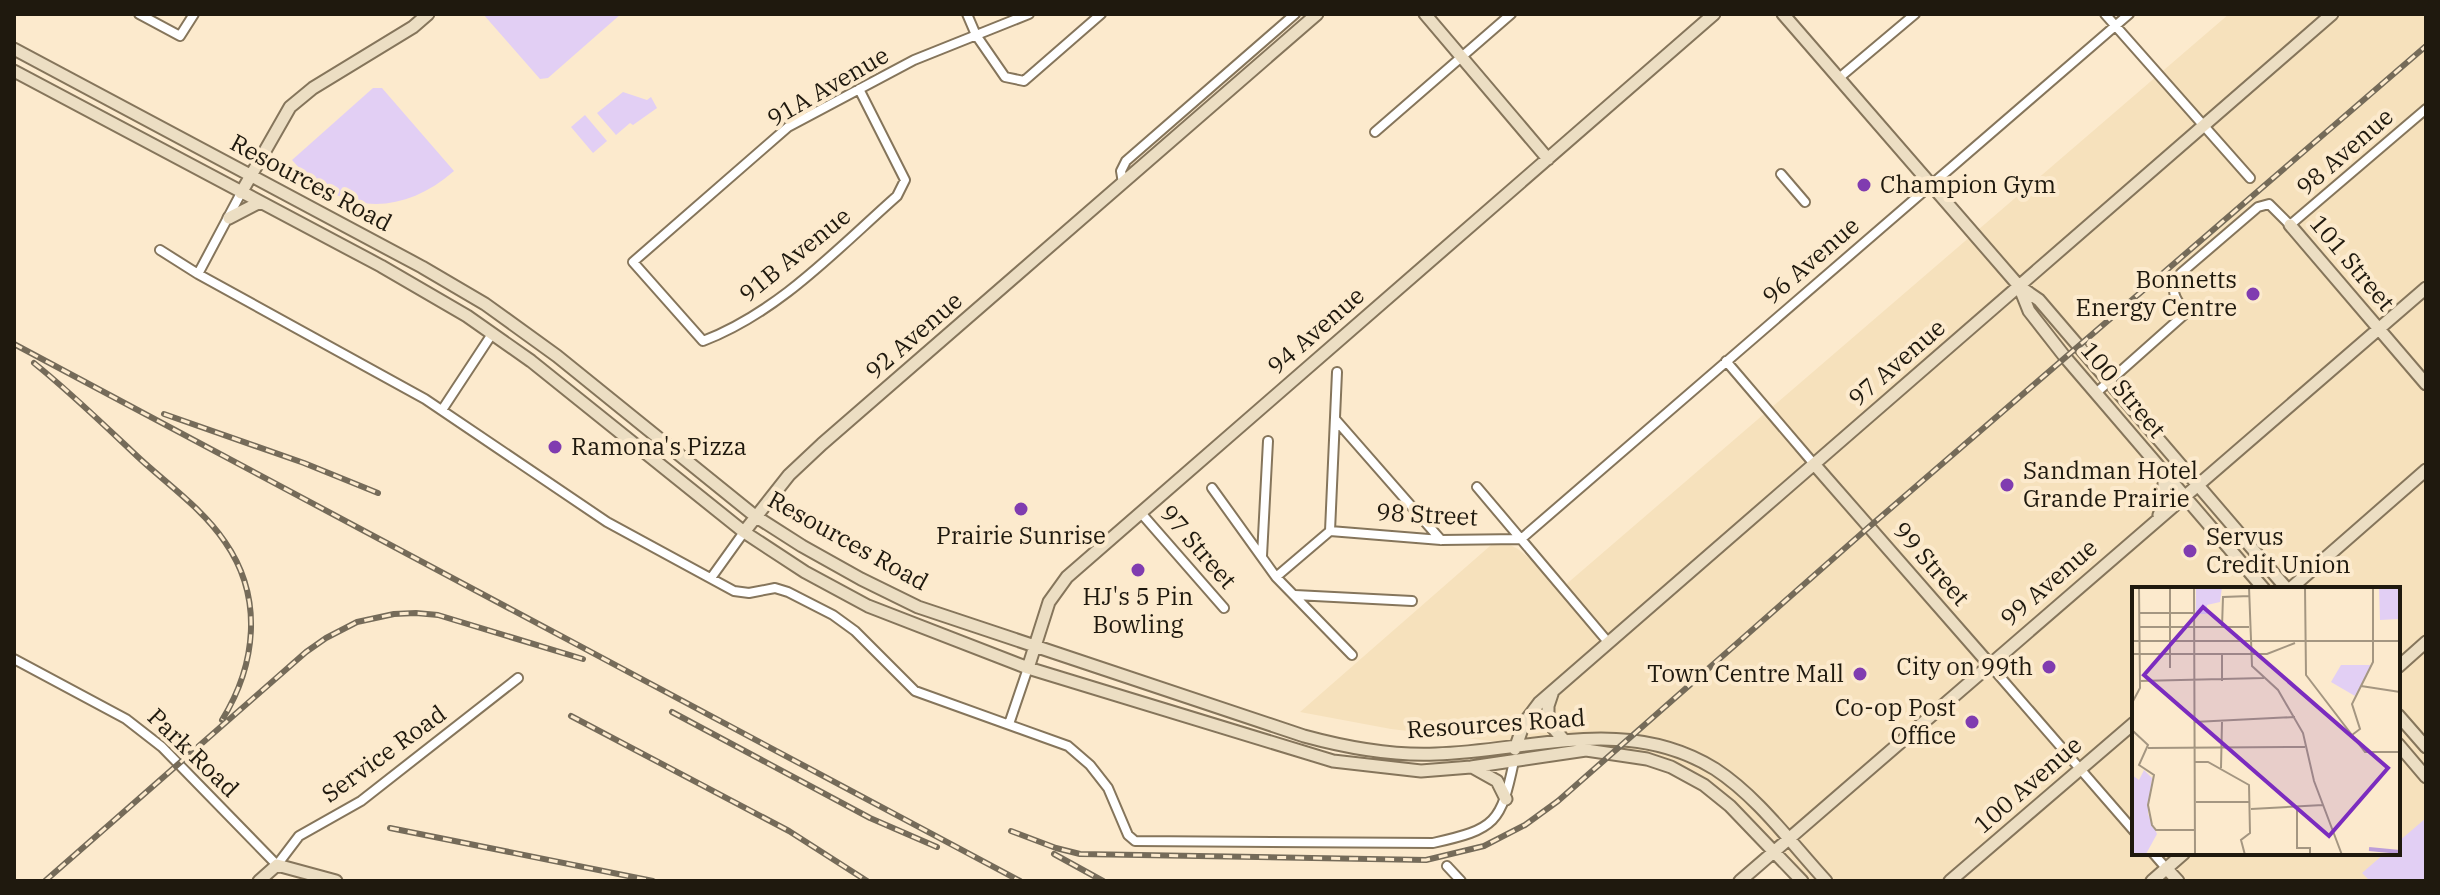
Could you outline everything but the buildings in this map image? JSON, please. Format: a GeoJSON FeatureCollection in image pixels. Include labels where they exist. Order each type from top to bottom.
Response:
{"type":"FeatureCollection","features":[{"type":"Feature","properties":{"kind":"main road"},"geometry":{"type":"LineString","coordinates":[[241,193],[284,116],[299,99],[413,27],[426,14]]}},
{"type":"Feature","properties":{"kind":"main road","name":"92 Avenue"},"geometry":{"type":"LineString","coordinates":[[744,532],[806,458],[1317,14]]}},
{"type":"Feature","properties":{"kind":"main road"},"geometry":{"type":"LineString","coordinates":[[1425,14],[1548,159]]}},
{"type":"Feature","properties":{"kind":"main road","name":"94 Avenue"},"geometry":{"type":"LineString","coordinates":[[1028,668],[1049,602],[1057,588],[1714,14]]}},
{"type":"Feature","properties":{"kind":"main road","name":"100 Street"},"geometry":{"type":"LineString","coordinates":[[1783,14],[2019,286],[2039,300],[2287,587]]}},
{"type":"Feature","properties":{"kind":"main road","name":"97 Avenue"},"geometry":{"type":"LineString","coordinates":[[1514,761],[1516,744],[1527,717],[1554,690],[2332,14]]}},
{"type":"Feature","properties":{"kind":"main road","name":"Resources Road"},"geometry":{"type":"LineString","coordinates":[[14,49],[422,267],[485,304],[557,356],[755,516],[802,546],[918,607],[1304,736],[1349,747],[1416,754],[1455,753],[1563,739],[1629,739],[1686,755],[1731,781],[1788,839]]}},
{"type":"Feature","properties":{"kind":"main road","name":"Resources Road"},"geometry":{"type":"LineString","coordinates":[[14,71],[393,273],[467,316],[531,361],[744,532],[805,572],[868,606],[1028,668],[1333,761],[1396,770],[1471,767],[1586,750],[1647,759],[1671,767],[1704,785],[1775,851]]}},
{"type":"Feature","properties":{"kind":"main road"},"geometry":{"type":"LineString","coordinates":[[229,218],[260,202]]}},
{"type":"Feature","properties":{"kind":"main road","name":"101 Street"},"geometry":{"type":"LineString","coordinates":[[2290,225],[2426,384]]}},
{"type":"Feature","properties":{"kind":"main road","name":"100 Street"},"geometry":{"type":"LineString","coordinates":[[2019,286],[2029,311],[2262,587]]}},
{"type":"Feature","properties":{"kind":"main road","name":"99 Avenue"},"geometry":{"type":"LineString","coordinates":[[1740,881],[2426,288]]}},
{"type":"Feature","properties":{"kind":"main road","name":"99 Street"},"geometry":{"type":"LineString","coordinates":[[1814,464],[1989,664]]}},
{"type":"Feature","properties":{"kind":"main road"},"geometry":{"type":"LineString","coordinates":[[2291,587],[2426,470]]}},
{"type":"Feature","properties":{"kind":"main road"},"geometry":{"type":"LineString","coordinates":[[2158,517],[2164,503],[2164,472]]}},
{"type":"Feature","properties":{"kind":"main road"},"geometry":{"type":"LineString","coordinates":[[2400,665],[2426,642]]}},
{"type":"Feature","properties":{"kind":"main road"},"geometry":{"type":"LineString","coordinates":[[1554,690],[1548,706],[1548,722],[1563,739]]}},
{"type":"Feature","properties":{"kind":"main road"},"geometry":{"type":"LineString","coordinates":[[2400,717],[2426,747]]}},
{"type":"Feature","properties":{"kind":"main road","name":"100 Avenue"},"geometry":{"type":"LineString","coordinates":[[1950,881],[2132,725]]}},
{"type":"Feature","properties":{"kind":"main road"},"geometry":{"type":"LineString","coordinates":[[2400,746],[2426,777]]}},
{"type":"Feature","properties":{"kind":"main road"},"geometry":{"type":"LineString","coordinates":[[1471,767],[1497,781],[1506,799]]}},
{"type":"Feature","properties":{"kind":"main road"},"geometry":{"type":"LineString","coordinates":[[1788,839],[1826,881]]}},
{"type":"Feature","properties":{"kind":"main road"},"geometry":{"type":"LineString","coordinates":[[1775,851],[1802,881]]}},
{"type":"Feature","properties":{"kind":"main road"},"geometry":{"type":"LineString","coordinates":[[2152,881],[2182,855]]}},
{"type":"Feature","properties":{"kind":"main road"},"geometry":{"type":"LineString","coordinates":[[259,881],[277,865]]}},
{"type":"Feature","properties":{"kind":"main road","name":"Park Road"},"geometry":{"type":"LineString","coordinates":[[277,865],[336,881]]}},
{"type":"Feature","properties":{"kind":"main road"},"geometry":{"type":"LineString","coordinates":[[2166,868],[2178,881]]}},
{"type":"Feature","properties":{"kind":"street"},"geometry":{"type":"LineString","coordinates":[[139,14],[180,36],[194,14]]}},
{"type":"Feature","properties":{"kind":"street"},"geometry":{"type":"LineString","coordinates":[[967,14],[976,35],[1005,77],[1024,81],[1101,14]]}},
{"type":"Feature","properties":{"kind":"street","name":"91A Avenue"},"geometry":{"type":"LineString","coordinates":[[703,341],[633,262],[788,127],[914,60],[1029,14]]}},
{"type":"Feature","properties":{"kind":"street"},"geometry":{"type":"LineString","coordinates":[[1279,14],[1298,31]]}},
{"type":"Feature","properties":{"kind":"street","name":"92 Avenue"},"geometry":{"type":"LineString","coordinates":[[1123,183],[1121,171],[1126,161],[1295,14]]}},
{"type":"Feature","properties":{"kind":"street"},"geometry":{"type":"LineString","coordinates":[[1375,132],[1511,14]]}},
{"type":"Feature","properties":{"kind":"street"},"geometry":{"type":"LineString","coordinates":[[1839,78],[1915,14]]}},
{"type":"Feature","properties":{"kind":"street"},"geometry":{"type":"LineString","coordinates":[[2105,14],[2250,178]]}},
{"type":"Feature","properties":{"kind":"street","name":"96 Avenue"},"geometry":{"type":"LineString","coordinates":[[1521,539],[2129,14]]}},
{"type":"Feature","properties":{"kind":"street","name":"91B Avenue"},"geometry":{"type":"LineString","coordinates":[[703,341],[730,331],[783,296],[897,196],[905,180],[859,89]]}},
{"type":"Feature","properties":{"kind":"street","name":"98 Avenue"},"geometry":{"type":"LineString","coordinates":[[2290,225],[2426,109]]}},
{"type":"Feature","properties":{"kind":"street"},"geometry":{"type":"LineString","coordinates":[[1781,174],[1805,202]]}},
{"type":"Feature","properties":{"kind":"street"},"geometry":{"type":"LineString","coordinates":[[198,274],[241,193]]}},
{"type":"Feature","properties":{"kind":"street","name":"101 Street"},"geometry":{"type":"LineString","coordinates":[[2108,382],[2186,313],[2174,298],[2173,285],[2181,273],[2258,207],[2269,204],[2290,225]]}},
{"type":"Feature","properties":{"kind":"street"},"geometry":{"type":"LineString","coordinates":[[160,250],[442,410],[607,522],[743,593],[775,588],[833,615],[855,631],[915,691],[1060,742],[1079,755],[1108,788],[1128,835],[1135,841],[1433,843],[1482,827],[1499,813],[1506,799],[1514,761]]}},
{"type":"Feature","properties":{"kind":"street"},"geometry":{"type":"LineString","coordinates":[[442,410],[492,334]]}},
{"type":"Feature","properties":{"kind":"street","name":"99 Street"},"geometry":{"type":"LineString","coordinates":[[1726,361],[1814,464]]}},
{"type":"Feature","properties":{"kind":"street"},"geometry":{"type":"LineString","coordinates":[[1276,577],[1330,531],[1337,372]]}},
{"type":"Feature","properties":{"kind":"street"},"geometry":{"type":"LineString","coordinates":[[2096,393],[2108,382]]}},
{"type":"Feature","properties":{"kind":"street"},"geometry":{"type":"LineString","coordinates":[[1334,419],[1441,540]]}},
{"type":"Feature","properties":{"kind":"street"},"geometry":{"type":"LineString","coordinates":[[1262,557],[1268,441]]}},
{"type":"Feature","properties":{"kind":"street","name":"98 Street"},"geometry":{"type":"LineString","coordinates":[[1477,487],[1608,642]]}},
{"type":"Feature","properties":{"kind":"street"},"geometry":{"type":"LineString","coordinates":[[1212,488],[1276,577],[1352,655]]}},
{"type":"Feature","properties":{"kind":"street","name":"97 Street"},"geometry":{"type":"LineString","coordinates":[[1141,513],[1224,608]]}},
{"type":"Feature","properties":{"kind":"street","name":"98 Street"},"geometry":{"type":"LineString","coordinates":[[1330,531],[1441,540],[1521,539]]}},
{"type":"Feature","properties":{"kind":"street"},"geometry":{"type":"LineString","coordinates":[[711,578],[744,532]]}},
{"type":"Feature","properties":{"kind":"street"},"geometry":{"type":"LineString","coordinates":[[1294,595],[1412,601]]}},
{"type":"Feature","properties":{"kind":"street","name":"Park Road"},"geometry":{"type":"LineString","coordinates":[[14,659],[126,719],[150,738],[277,865]]}},
{"type":"Feature","properties":{"kind":"street","name":"99 Street"},"geometry":{"type":"LineString","coordinates":[[1989,664],[2132,829]]}},
{"type":"Feature","properties":{"kind":"street","name":"94 Avenue"},"geometry":{"type":"LineString","coordinates":[[1009,724],[1028,668]]}},
{"type":"Feature","properties":{"kind":"street","name":"Service Road"},"geometry":{"type":"LineString","coordinates":[[277,865],[299,836],[361,801],[518,678]]}},
{"type":"Feature","properties":{"kind":"street"},"geometry":{"type":"LineString","coordinates":[[2155,855],[2166,868]]}},
{"type":"Feature","properties":{"kind":"street"},"geometry":{"type":"LineString","coordinates":[[1447,866],[1461,881]]}},
{"type":"Feature","properties":{"kind":"shaded area"},"geometry":{"type":"Polygon","coordinates":[[[483,14],[621,14],[548,78],[540,79],[483,14]]]}},
{"type":"Feature","properties":{"kind":"shaded area"},"geometry":{"type":"Polygon","coordinates":[[[2229,14],[2426,14],[2426,881],[1802,881],[1775,851],[1688,775],[1613,753],[1628,740],[1516,744],[1391,729],[1300,712],[1498,539],[1518,549],[1563,587],[2229,14]]]}},
{"type":"Feature","properties":{"kind":"shaded area"},"geometry":{"type":"Polygon","coordinates":[[[373,88],[382,88],[454,171],[413,197],[391,203],[370,204],[330,192],[292,160],[373,88]]]}},
{"type":"Feature","properties":{"kind":"shaded area"},"geometry":{"type":"Polygon","coordinates":[[[623,92],[647,100],[651,97],[657,108],[616,135],[597,113],[623,92]]]}},
{"type":"Feature","properties":{"kind":"shaded area"},"geometry":{"type":"Polygon","coordinates":[[[585,115],[607,141],[593,153],[571,127],[585,115]]]}},
{"type":"Feature","properties":{"kind":"shaded area"},"geometry":{"type":"Polygon","coordinates":[[[2426,818],[2426,881],[2370,881],[2362,873],[2383,855],[2400,855],[2400,840],[2426,818]]]}},
{"type":"Feature","properties":{"kind":"railway"},"geometry":{"type":"LineString","coordinates":[[1011,831],[1080,854],[1426,860],[1484,846],[1525,825],[1558,801],[1869,527],[2426,46]]}},
{"type":"Feature","properties":{"kind":"railway"},"geometry":{"type":"LineString","coordinates":[[14,344],[1020,881]]}},
{"type":"Feature","properties":{"kind":"railway"},"geometry":{"type":"LineString","coordinates":[[34,363],[195,508],[216,530],[237,563],[246,586],[251,631],[242,677],[222,720]]}},
{"type":"Feature","properties":{"kind":"railway"},"geometry":{"type":"LineString","coordinates":[[164,414],[304,463],[378,493]]}},
{"type":"Feature","properties":{"kind":"railway"},"geometry":{"type":"LineString","coordinates":[[45,881],[306,652],[357,622],[394,614],[438,615],[583,659]]}},
{"type":"Feature","properties":{"kind":"railway"},"geometry":{"type":"LineString","coordinates":[[672,712],[870,818],[937,847]]}},
{"type":"Feature","properties":{"kind":"railway"},"geometry":{"type":"LineString","coordinates":[[571,716],[789,831],[867,881]]}},
{"type":"Feature","properties":{"kind":"railway"},"geometry":{"type":"LineString","coordinates":[[390,828],[653,881]]}},
{"type":"Feature","properties":{"kind":"railway"},"geometry":{"type":"LineString","coordinates":[[1054,854],[1103,881]]}},
{"type":"Feature","properties":{"kind":"place","name":"Champion Gym"},"geometry":{"type":"Point","coordinates":[1864,185]}},
{"type":"Feature","properties":{"kind":"place","name":"Bonnetts Energy Centre"},"geometry":{"type":"Point","coordinates":[2253,294]}},
{"type":"Feature","properties":{"kind":"place","name":"Ramona's Pizza"},"geometry":{"type":"Point","coordinates":[555,447]}},
{"type":"Feature","properties":{"kind":"place","name":"Sandman Hotel Grande Prairie"},"geometry":{"type":"Point","coordinates":[2007,485]}},
{"type":"Feature","properties":{"kind":"place","name":"Prairie Sunrise"},"geometry":{"type":"Point","coordinates":[1021,509]}},
{"type":"Feature","properties":{"kind":"place","name":"Servus Credit Union"},"geometry":{"type":"Point","coordinates":[2190,551]}},
{"type":"Feature","properties":{"kind":"place","name":"HJ's 5 Pin Bowling"},"geometry":{"type":"Point","coordinates":[1138,570]}},
{"type":"Feature","properties":{"kind":"place","name":"City on 99th"},"geometry":{"type":"Point","coordinates":[2049,667]}},
{"type":"Feature","properties":{"kind":"place","name":"Town Centre Mall"},"geometry":{"type":"Point","coordinates":[1860,674]}},
{"type":"Feature","properties":{"kind":"place","name":"Co-op Post Office"},"geometry":{"type":"Point","coordinates":[1972,722]}}]}
